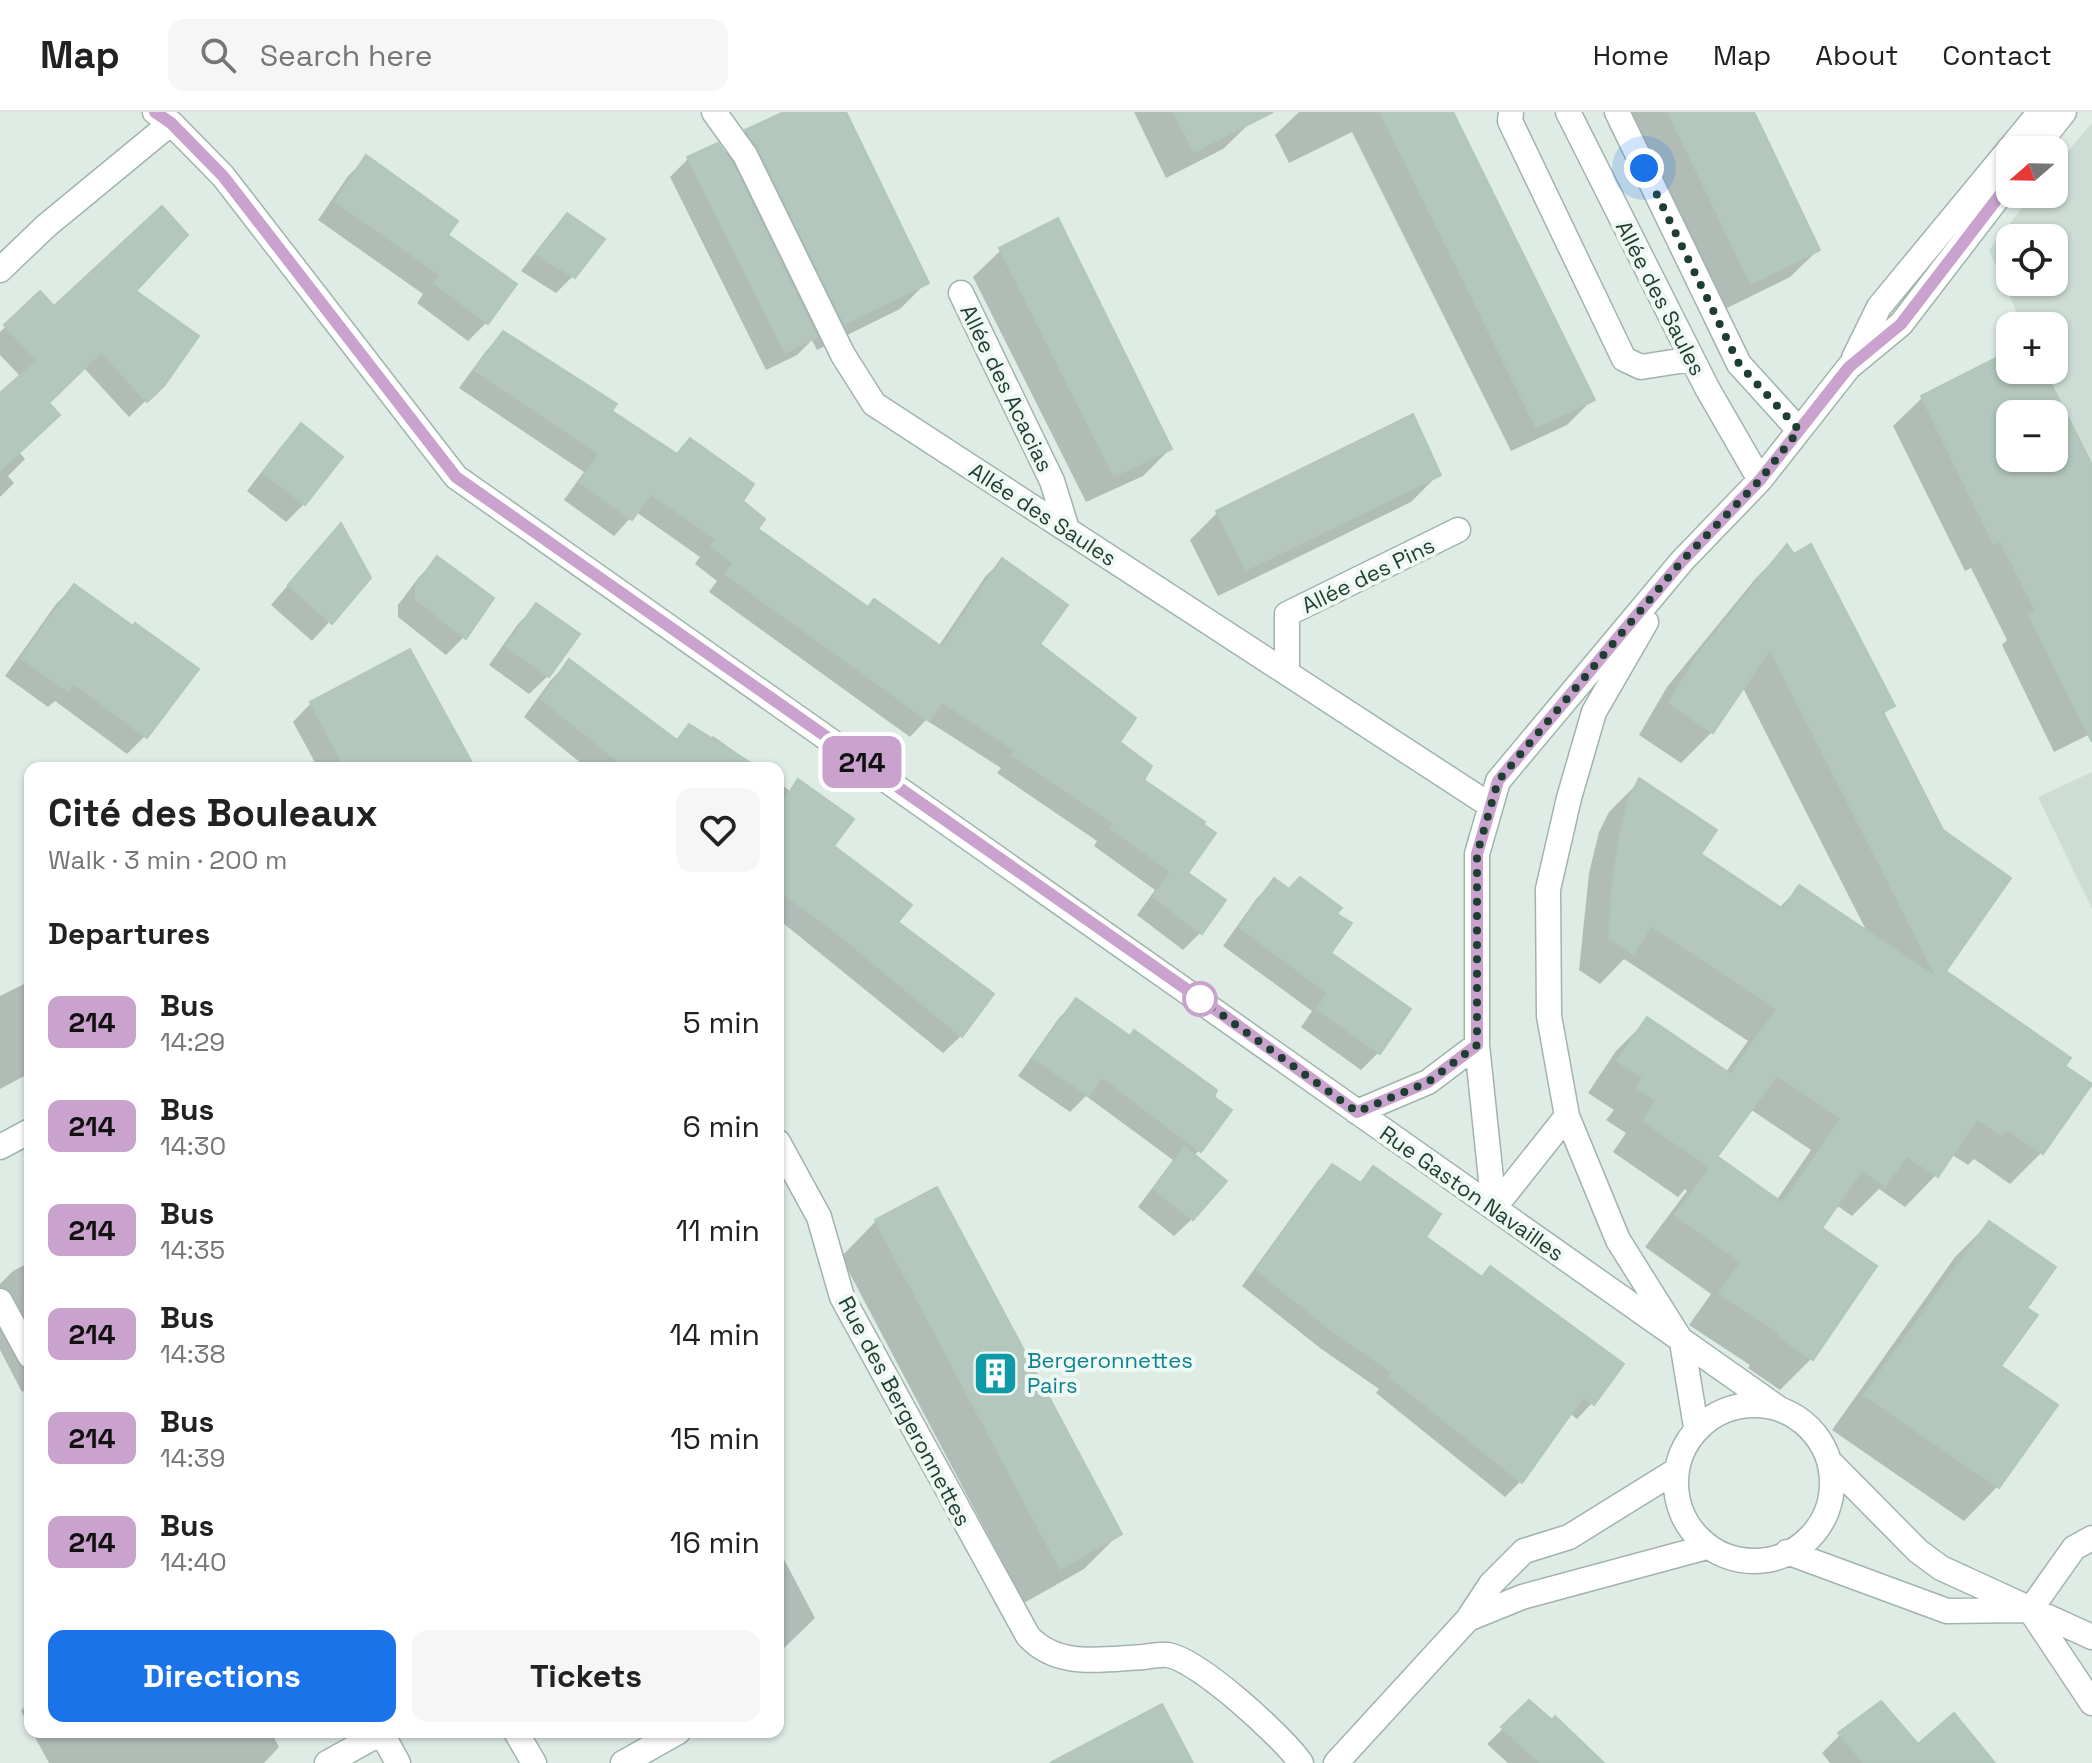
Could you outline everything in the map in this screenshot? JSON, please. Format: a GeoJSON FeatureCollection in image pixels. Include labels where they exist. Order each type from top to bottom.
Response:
{"type":"FeatureCollection","features":[{"type":"Feature","properties":{"kind":"street","name":"Allée des Saules"},"geometry":{"type":"LineString","coordinates":[[714,112],[745,155],[843,355],[874,404],[1491,806]]}},
{"type":"Feature","properties":{"kind":"street"},"geometry":{"type":"LineString","coordinates":[[1511,112],[1510,121],[1624,359],[1641,367],[1692,359]]}},
{"type":"Feature","properties":{"kind":"street","name":"Allée des Saules"},"geometry":{"type":"LineString","coordinates":[[1568,112],[1692,359],[1760,480]]}},
{"type":"Feature","properties":{"kind":"street"},"geometry":{"type":"LineString","coordinates":[[1617,112],[1739,364],[1799,430]]}},
{"type":"Feature","properties":{"kind":"street"},"geometry":{"type":"LineString","coordinates":[[1494,1208],[1477,1045],[1477,854],[1498,781],[1682,561],[1760,480],[1849,367],[1879,307],[2040,112]]}},
{"type":"Feature","properties":{"kind":"street"},"geometry":{"type":"LineString","coordinates":[[2045,136],[2064,112]]}},
{"type":"Feature","properties":{"kind":"street"},"geometry":{"type":"LineString","coordinates":[[0,270],[163,118]]}},
{"type":"Feature","properties":{"kind":"street","name":"Rue Gaston Navailles"},"geometry":{"type":"LineString","coordinates":[[163,118],[223,176],[456,477],[1778,1408]]}},
{"type":"Feature","properties":{"kind":"street"},"geometry":{"type":"LineString","coordinates":[[1849,367],[1901,324],[1996,200]]}},
{"type":"Feature","properties":{"kind":"street","name":"Allée des Acacias"},"geometry":{"type":"LineString","coordinates":[[961,293],[1052,481],[1067,529]]}},
{"type":"Feature","properties":{"kind":"street","name":"Allée des Pins"},"geometry":{"type":"LineString","coordinates":[[1287,673],[1287,614],[1458,530]]}},
{"type":"Feature","properties":{"kind":"street"},"geometry":{"type":"LineString","coordinates":[[1682,561],[1594,712],[1569,798],[1548,889],[1549,1016],[1567,1116],[1618,1240],[1682,1342],[1696,1427]]}},
{"type":"Feature","properties":{"kind":"street"},"geometry":{"type":"LineString","coordinates":[[1357,1112],[1428,1082],[1477,1045]]}},
{"type":"Feature","properties":{"kind":"street"},"geometry":{"type":"LineString","coordinates":[[1494,1208],[1567,1116]]}},
{"type":"Feature","properties":{"kind":"street"},"geometry":{"type":"LineString","coordinates":[[0,1147],[24,1134]]}},
{"type":"Feature","properties":{"kind":"street","name":"Rue des Bergeronnettes"},"geometry":{"type":"LineString","coordinates":[[784,1153],[819,1217],[842,1297],[1028,1636],[1039,1648],[1062,1659],[1170,1655],[1215,1681],[1288,1744],[1301,1763]]}},
{"type":"Feature","properties":{"kind":"street"},"geometry":{"type":"LineString","coordinates":[[0,1301],[24,1345]]}},
{"type":"Feature","properties":{"kind":"street"},"geometry":{"type":"LineString","coordinates":[[1830,1462],[1832,1490],[1824,1518],[1808,1541],[1772,1560],[1757,1562],[1707,1547],[1687,1525],[1677,1500],[1677,1470],[1687,1441],[1696,1427],[1724,1410],[1751,1404],[1778,1408],[1801,1420],[1819,1439],[1830,1462],[1918,1551],[1941,1568],[2092,1637]]}},
{"type":"Feature","properties":{"kind":"street"},"geometry":{"type":"LineString","coordinates":[[1336,1763],[1468,1619],[1491,1584],[1524,1551],[1569,1537],[1677,1470]]}},
{"type":"Feature","properties":{"kind":"street"},"geometry":{"type":"LineString","coordinates":[[2030,1610],[2074,1548],[2092,1538]]}},
{"type":"Feature","properties":{"kind":"street"},"geometry":{"type":"LineString","coordinates":[[1468,1619],[1522,1597],[1707,1547]]}},
{"type":"Feature","properties":{"kind":"street"},"geometry":{"type":"LineString","coordinates":[[1787,1552],[1947,1611],[2030,1610]]}},
{"type":"Feature","properties":{"kind":"street"},"geometry":{"type":"LineString","coordinates":[[2030,1610],[2092,1703]]}},
{"type":"Feature","properties":{"kind":"street"},"geometry":{"type":"LineString","coordinates":[[327,1763],[372,1738]]}},
{"type":"Feature","properties":{"kind":"street"},"geometry":{"type":"LineString","coordinates":[[384,1738],[398,1763]]}},
{"type":"Feature","properties":{"kind":"street"},"geometry":{"type":"LineString","coordinates":[[519,1738],[534,1763]]}},
{"type":"Feature","properties":{"kind":"street"},"geometry":{"type":"LineString","coordinates":[[623,1763],[667,1738]]}},
{"type":"Feature","properties":{"kind":"shaded area"},"geometry":{"type":"Polygon","coordinates":[[[2092,123],[2092,467],[2068,418],[2068,400],[2059,400],[2051,384],[2068,384],[2068,312],[2017,312],[2010,296],[2068,296],[2068,224],[2009,224],[2022,208],[2068,208],[2068,151],[2092,123]]]}},
{"type":"Feature","properties":{"kind":"shaded area"},"geometry":{"type":"Polygon","coordinates":[[[1996,241],[1996,266],[1989,250],[1996,241]]]}},
{"type":"Feature","properties":{"kind":"shaded area"},"geometry":{"type":"Polygon","coordinates":[[[2092,772],[2092,909],[2038,797],[2092,772]]]}},
{"type":"Feature","properties":{"kind":"building"},"geometry":{"type":"Polygon","coordinates":[[[784,112],[846,112],[929,283],[844,324],[758,148],[745,130],[784,112]]]}},
{"type":"Feature","properties":{"kind":"building"},"geometry":{"type":"Polygon","coordinates":[[[1174,112],[1273,112],[1194,152],[1174,112]]]}},
{"type":"Feature","properties":{"kind":"building"},"geometry":{"type":"Polygon","coordinates":[[[1380,112],[1453,112],[1595,400],[1536,427],[1380,112]]]}},
{"type":"Feature","properties":{"kind":"building"},"geometry":{"type":"Polygon","coordinates":[[[1668,112],[1754,112],[1820,250],[1751,284],[1668,112]]]}},
{"type":"Feature","properties":{"kind":"building"},"geometry":{"type":"Polygon","coordinates":[[[718,143],[732,163],[817,337],[785,353],[687,157],[718,143]]]}},
{"type":"Feature","properties":{"kind":"building"},"geometry":{"type":"Polygon","coordinates":[[[366,155],[458,221],[448,235],[517,284],[488,324],[434,283],[440,275],[335,201],[366,155]]]}},
{"type":"Feature","properties":{"kind":"building"},"geometry":{"type":"Polygon","coordinates":[[[162,206],[188,235],[136,291],[199,336],[164,386],[147,402],[101,352],[49,403],[60,415],[0,471],[0,393],[37,360],[4,325],[40,291],[54,306],[162,206]]]}},
{"type":"Feature","properties":{"kind":"building"},"geometry":{"type":"Polygon","coordinates":[[[567,213],[605,239],[575,278],[536,254],[567,213]]]}},
{"type":"Feature","properties":{"kind":"building"},"geometry":{"type":"Polygon","coordinates":[[[1058,218],[1172,449],[1114,476],[999,248],[1058,218]]]}},
{"type":"Feature","properties":{"kind":"building"},"geometry":{"type":"Polygon","coordinates":[[[503,331],[617,404],[612,411],[677,454],[690,438],[754,484],[743,501],[765,519],[758,529],[868,607],[874,599],[942,647],[1002,558],[1068,605],[1040,644],[1136,718],[1120,742],[1152,766],[1144,780],[1216,833],[1188,873],[1226,900],[1202,934],[1153,897],[1171,872],[1110,828],[1113,823],[1012,755],[1016,751],[942,702],[929,721],[725,574],[733,563],[711,546],[716,539],[651,494],[632,520],[579,482],[599,454],[474,370],[503,331]]]}},
{"type":"Feature","properties":{"kind":"building"},"geometry":{"type":"Polygon","coordinates":[[[1996,358],[1996,384],[2051,384],[2059,400],[1996,400],[1996,472],[2068,472],[2068,418],[2092,465],[2092,742],[2029,615],[2036,611],[2000,540],[1994,544],[1921,396],[1996,358]]]}},
{"type":"Feature","properties":{"kind":"building"},"geometry":{"type":"Polygon","coordinates":[[[1413,414],[1441,475],[1246,570],[1216,511],[1413,414]]]}},
{"type":"Feature","properties":{"kind":"building"},"geometry":{"type":"Polygon","coordinates":[[[301,423],[343,457],[305,505],[263,472],[301,423]]]}},
{"type":"Feature","properties":{"kind":"building"},"geometry":{"type":"Polygon","coordinates":[[[341,523],[371,578],[332,624],[288,585],[341,523]]]}},
{"type":"Feature","properties":{"kind":"building"},"geometry":{"type":"Polygon","coordinates":[[[1787,544],[1794,554],[1811,544],[1895,706],[1883,712],[1943,830],[2011,878],[1946,971],[2071,1058],[2065,1066],[2092,1084],[2043,1154],[2006,1129],[2001,1135],[1977,1119],[1938,1177],[1907,1156],[1885,1186],[1862,1170],[1822,1228],[1877,1266],[1813,1360],[1778,1336],[1780,1333],[1719,1294],[1741,1262],[1675,1215],[1718,1157],[1783,1203],[1841,1118],[1777,1075],[1710,1167],[1643,1121],[1656,1101],[1636,1088],[1643,1078],[1617,1061],[1647,1017],[1731,1074],[1777,1009],[1651,926],[1633,954],[1609,938],[1619,841],[1629,799],[1639,778],[1717,830],[1701,854],[1783,909],[1799,885],[1937,978],[1770,649],[1713,733],[1669,703],[1698,654],[1787,544]]]}},
{"type":"Feature","properties":{"kind":"building"},"geometry":{"type":"Polygon","coordinates":[[[437,556],[494,598],[466,639],[416,599],[416,585],[437,556]]]}},
{"type":"Feature","properties":{"kind":"building"},"geometry":{"type":"Polygon","coordinates":[[[74,584],[199,669],[147,738],[73,683],[68,691],[21,658],[74,584]]]}},
{"type":"Feature","properties":{"kind":"building"},"geometry":{"type":"Polygon","coordinates":[[[536,603],[580,634],[549,677],[506,646],[536,603]]]}},
{"type":"Feature","properties":{"kind":"building"},"geometry":{"type":"Polygon","coordinates":[[[410,649],[472,762],[342,762],[310,702],[410,649]]]}},
{"type":"Feature","properties":{"kind":"building"},"geometry":{"type":"Polygon","coordinates":[[[569,659],[677,740],[689,724],[749,762],[620,762],[541,699],[569,659]]]}},
{"type":"Feature","properties":{"kind":"building"},"geometry":{"type":"Polygon","coordinates":[[[798,779],[854,819],[834,846],[912,905],[898,922],[994,994],[962,1037],[837,933],[784,894],[784,800],[798,779]]]}},
{"type":"Feature","properties":{"kind":"building"},"geometry":{"type":"Polygon","coordinates":[[[1300,877],[1342,908],[1337,914],[1352,923],[1331,953],[1411,1009],[1380,1054],[1317,1009],[1328,993],[1239,927],[1274,878],[1289,889],[1300,877]]]}},
{"type":"Feature","properties":{"kind":"building"},"geometry":{"type":"Polygon","coordinates":[[[1076,998],[1130,1036],[1134,1030],[1217,1090],[1214,1097],[1232,1110],[1201,1152],[1102,1077],[1089,1096],[1033,1058],[1076,998]]]}},
{"type":"Feature","properties":{"kind":"building"},"geometry":{"type":"Polygon","coordinates":[[[1184,1146],[1227,1181],[1193,1220],[1154,1189],[1184,1146]]]}},
{"type":"Feature","properties":{"kind":"building"},"geometry":{"type":"Polygon","coordinates":[[[1332,1164],[1361,1183],[1373,1166],[1441,1214],[1426,1237],[1482,1277],[1490,1266],[1624,1364],[1594,1405],[1583,1397],[1522,1483],[1390,1377],[1393,1373],[1335,1333],[1256,1270],[1332,1164]]]}},
{"type":"Feature","properties":{"kind":"building","name":"Bergeronnettes Pairs"},"geometry":{"type":"Polygon","coordinates":[[[937,1187],[1122,1534],[1060,1569],[875,1220],[937,1187]]]}},
{"type":"Feature","properties":{"kind":"building"},"geometry":{"type":"Polygon","coordinates":[[[1989,1221],[2056,1267],[2027,1308],[2038,1315],[2001,1366],[2058,1405],[1999,1488],[1864,1395],[1989,1221]]]}},
{"type":"Feature","properties":{"kind":"building"},"geometry":{"type":"Polygon","coordinates":[[[1529,1700],[1552,1720],[1555,1716],[1604,1763],[1540,1763],[1501,1727],[1529,1700]]]}},
{"type":"Feature","properties":{"kind":"building"},"geometry":{"type":"Polygon","coordinates":[[[1881,1701],[1918,1744],[1954,1713],[1995,1763],[1864,1763],[1838,1733],[1881,1701]]]}},
{"type":"Feature","properties":{"kind":"building"},"geometry":{"type":"Polygon","coordinates":[[[1162,1704],[1193,1763],[1050,1763],[1162,1704]]]}},
{"type":"Feature","properties":{"kind":"bus line","name":"214"},"geometry":{"type":"LineString","coordinates":[[155,112],[171,123],[223,176],[456,477],[1357,1112],[1428,1082],[1477,1045],[1477,854],[1498,781],[1682,561],[1760,480],[1849,367],[1901,324],[1996,200]]}},
{"type":"Feature","properties":{"kind":"place","name":"Bergeronnettes Pairs"},"geometry":{"type":"Point","coordinates":[996,1373]}},
{"type":"Feature","properties":{"kind":"route"},"geometry":{"type":"LineString","coordinates":[[1200,999],[1357,1112],[1428,1082],[1477,1045],[1477,854],[1498,781],[1682,561],[1760,480],[1799,430],[1739,364],[1644,168]]}}]}
